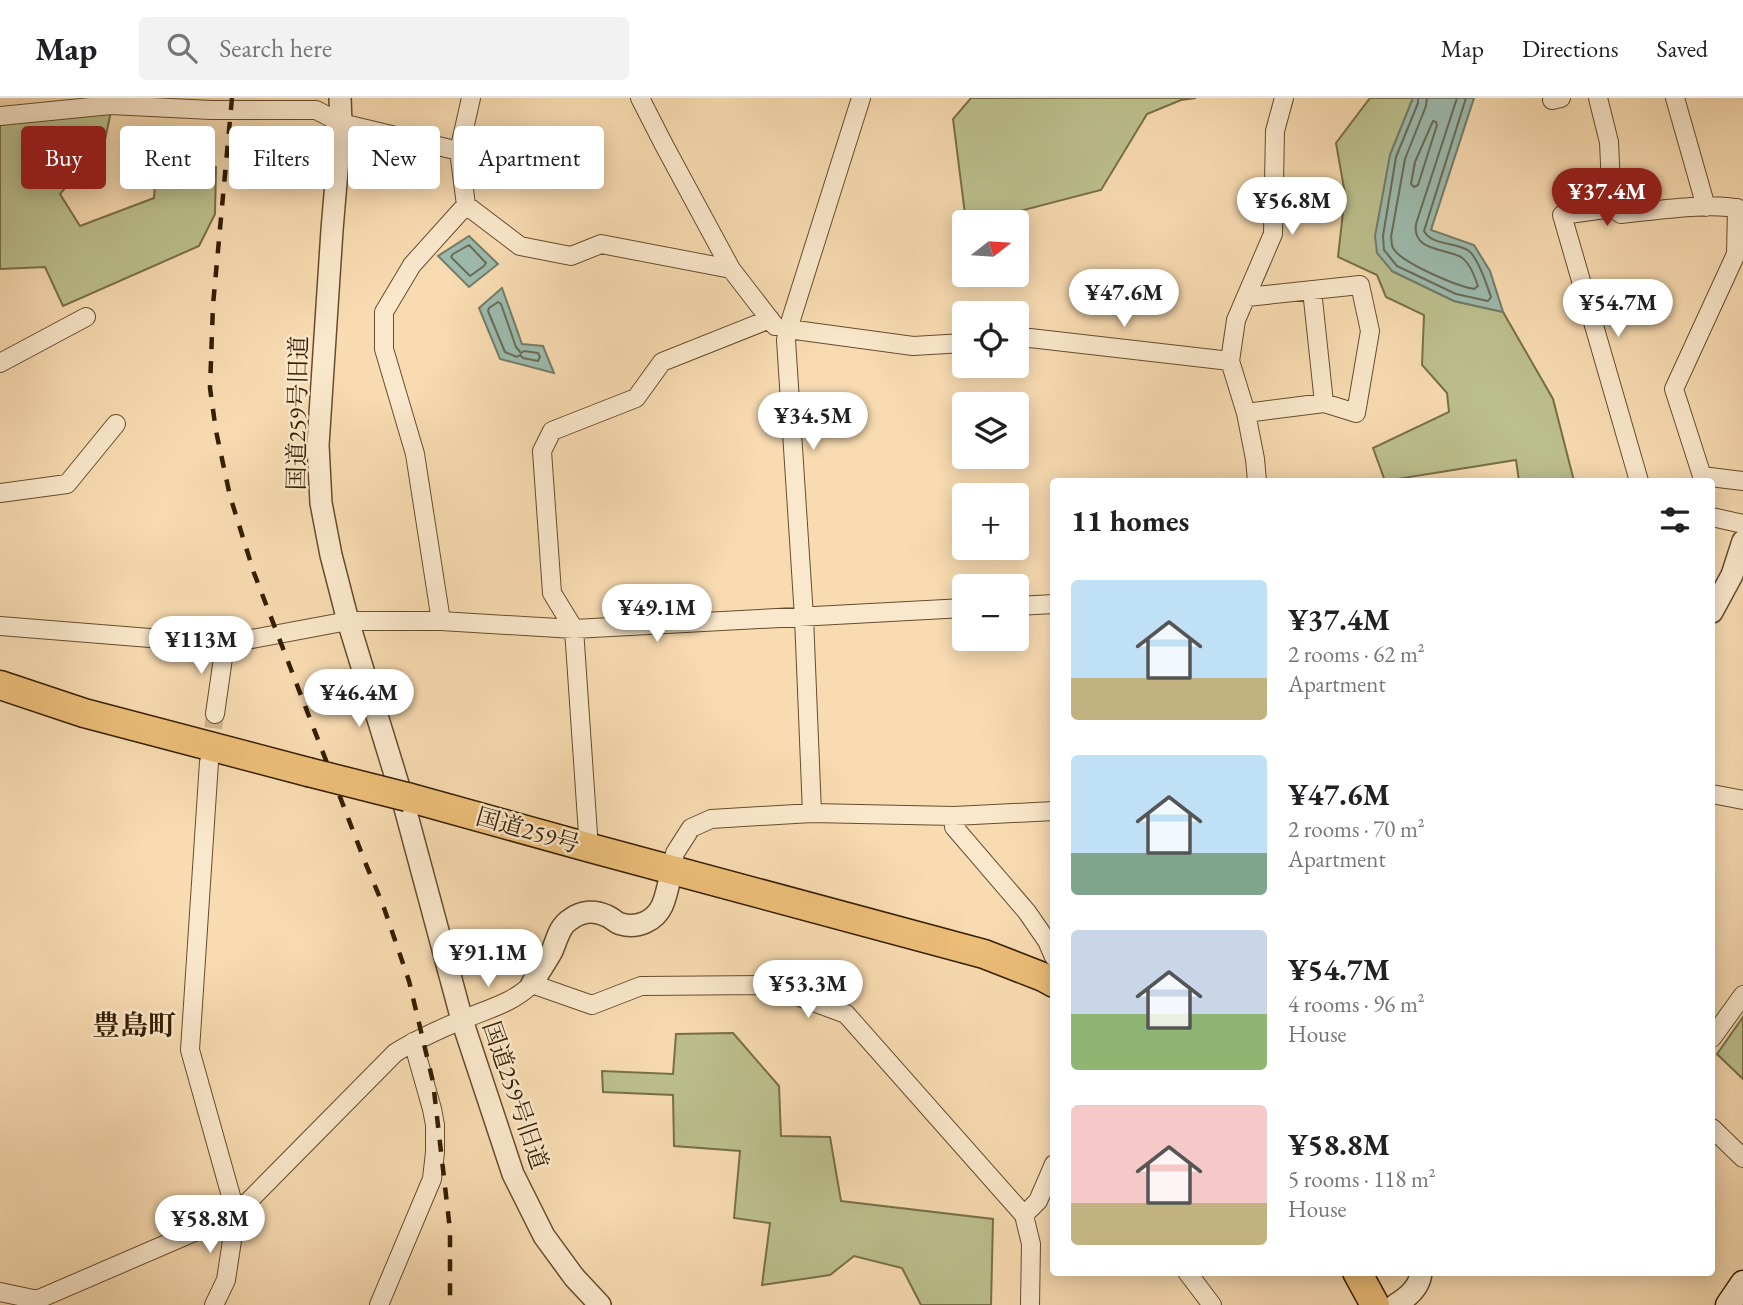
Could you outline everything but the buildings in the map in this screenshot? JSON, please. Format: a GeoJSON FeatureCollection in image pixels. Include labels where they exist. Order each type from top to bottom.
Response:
{"type":"FeatureCollection","features":[{"type":"Feature","properties":{"kind":"highway","name":"国道259号"},"geometry":{"type":"LineString","coordinates":[[0,685],[84,713],[407,797],[984,954],[1050,981]]}},
{"type":"Feature","properties":{"kind":"highway"},"geometry":{"type":"LineString","coordinates":[[1359,1276],[1374,1305]]}},
{"type":"Feature","properties":{"kind":"main road"},"geometry":{"type":"LineString","coordinates":[[1728,1305],[1743,1283]]}},
{"type":"Feature","properties":{"kind":"street","name":"国道259号旧道"},"geometry":{"type":"LineString","coordinates":[[340,98],[341,123],[331,230],[318,445],[321,503],[331,555],[348,621],[402,797],[462,1020],[513,1174],[544,1237],[574,1277],[600,1305]]}},
{"type":"Feature","properties":{"kind":"street"},"geometry":{"type":"LineString","coordinates":[[465,126],[471,98]]}},
{"type":"Feature","properties":{"kind":"street"},"geometry":{"type":"LineString","coordinates":[[640,98],[731,269],[770,319],[787,335],[913,346],[952,344]]}},
{"type":"Feature","properties":{"kind":"street"},"geometry":{"type":"LineString","coordinates":[[812,813],[804,617],[787,335],[861,98]]}},
{"type":"Feature","properties":{"kind":"street"},"geometry":{"type":"LineString","coordinates":[[1257,478],[1246,413],[1230,361],[1237,320],[1273,234],[1275,131],[1284,98]]}},
{"type":"Feature","properties":{"kind":"street"},"geometry":{"type":"LineString","coordinates":[[1598,98],[1609,142],[1612,208]]}},
{"type":"Feature","properties":{"kind":"street"},"geometry":{"type":"LineString","coordinates":[[1675,98],[1706,207]]}},
{"type":"Feature","properties":{"kind":"street"},"geometry":{"type":"LineString","coordinates":[[0,116],[111,105],[211,104],[316,110],[341,123],[454,150]]}},
{"type":"Feature","properties":{"kind":"street"},"geometry":{"type":"LineString","coordinates":[[464,189],[466,205],[520,246],[571,256],[601,244],[731,269]]}},
{"type":"Feature","properties":{"kind":"street"},"geometry":{"type":"LineString","coordinates":[[441,621],[415,454],[384,349],[384,312],[412,265],[466,205]]}},
{"type":"Feature","properties":{"kind":"street"},"geometry":{"type":"LineString","coordinates":[[1638,478],[1562,215],[1612,208],[1621,214],[1706,207],[1740,209],[1736,254],[1674,389],[1702,476],[1743,481]]}},
{"type":"Feature","properties":{"kind":"street"},"geometry":{"type":"LineString","coordinates":[[1246,413],[1324,403],[1356,413],[1370,331],[1360,285],[1247,297]]}},
{"type":"Feature","properties":{"kind":"street"},"geometry":{"type":"LineString","coordinates":[[1312,290],[1324,403]]}},
{"type":"Feature","properties":{"kind":"street"},"geometry":{"type":"LineString","coordinates":[[0,363],[86,317]]}},
{"type":"Feature","properties":{"kind":"street"},"geometry":{"type":"LineString","coordinates":[[587,847],[589,835],[574,629],[552,593],[542,451],[552,430],[636,398],[662,362],[770,319]]}},
{"type":"Feature","properties":{"kind":"street"},"geometry":{"type":"LineString","coordinates":[[1029,338],[1230,361]]}},
{"type":"Feature","properties":{"kind":"street"},"geometry":{"type":"LineString","coordinates":[[0,494],[67,484],[116,424]]}},
{"type":"Feature","properties":{"kind":"street"},"geometry":{"type":"LineString","coordinates":[[1715,518],[1743,524]]}},
{"type":"Feature","properties":{"kind":"street"},"geometry":{"type":"LineString","coordinates":[[1715,606],[1732,575],[1743,541]]}},
{"type":"Feature","properties":{"kind":"street"},"geometry":{"type":"LineString","coordinates":[[1029,605],[1050,604]]}},
{"type":"Feature","properties":{"kind":"street"},"geometry":{"type":"LineString","coordinates":[[0,626],[225,644],[348,621],[441,621],[574,629],[952,609]]}},
{"type":"Feature","properties":{"kind":"street"},"geometry":{"type":"LineString","coordinates":[[215,714],[225,644]]}},
{"type":"Feature","properties":{"kind":"street"},"geometry":{"type":"LineString","coordinates":[[209,762],[190,1050],[236,1214],[226,1280],[214,1305]]}},
{"type":"Feature","properties":{"kind":"street"},"geometry":{"type":"LineString","coordinates":[[1715,795],[1743,800]]}},
{"type":"Feature","properties":{"kind":"street"},"geometry":{"type":"LineString","coordinates":[[0,1292],[31,1302],[236,1214],[395,1053],[413,1042],[521,995],[532,984],[566,922],[574,916],[596,912],[619,924],[632,926],[644,924],[655,917],[662,906],[675,853],[691,828],[711,819],[812,813],[954,816],[1050,811]]}},
{"type":"Feature","properties":{"kind":"street"},"geometry":{"type":"LineString","coordinates":[[954,816],[954,827],[1027,912],[1050,948]]}},
{"type":"Feature","properties":{"kind":"street"},"geometry":{"type":"LineString","coordinates":[[532,984],[592,1005],[641,986],[767,985],[845,1014],[1024,1215],[1031,1244],[1030,1305]]}},
{"type":"Feature","properties":{"kind":"street"},"geometry":{"type":"LineString","coordinates":[[1715,1034],[1743,995]]}},
{"type":"Feature","properties":{"kind":"street"},"geometry":{"type":"LineString","coordinates":[[379,1305],[432,1179],[435,1125],[413,1042]]}},
{"type":"Feature","properties":{"kind":"street"},"geometry":{"type":"LineString","coordinates":[[1715,1131],[1743,1158]]}},
{"type":"Feature","properties":{"kind":"street"},"geometry":{"type":"LineString","coordinates":[[1024,1215],[1038,1201],[1050,1173]]}},
{"type":"Feature","properties":{"kind":"street"},"geometry":{"type":"LineString","coordinates":[[1191,1276],[1212,1305]]}},
{"type":"Feature","properties":{"kind":"street"},"geometry":{"type":"LineString","coordinates":[[1395,1305],[1409,1297],[1421,1276]]}},
{"type":"Feature","properties":{"kind":"green space"},"geometry":{"type":"Polygon","coordinates":[[[971,98],[1196,98],[1181,100],[1147,114],[1101,190],[1024,210],[964,210],[953,119],[971,98]]]}},
{"type":"Feature","properties":{"kind":"green space"},"geometry":{"type":"Polygon","coordinates":[[[1370,98],[1413,98],[1390,155],[1392,271],[1454,301],[1503,312],[1553,399],[1573,478],[1519,478],[1516,460],[1404,478],[1384,478],[1373,448],[1449,412],[1447,393],[1422,365],[1424,315],[1386,297],[1377,275],[1338,257],[1345,194],[1336,143],[1370,98]]]}},
{"type":"Feature","properties":{"kind":"green space"},"geometry":{"type":"Polygon","coordinates":[[[111,111],[106,135],[106,126],[21,126],[21,189],[64,189],[60,194],[80,226],[154,198],[155,189],[215,189],[216,167],[215,214],[199,246],[63,306],[45,267],[0,269],[0,125],[111,111]]]}},
{"type":"Feature","properties":{"kind":"green space"},"geometry":{"type":"Polygon","coordinates":[[[1743,1017],[1743,1079],[1717,1054],[1743,1017]]]}},
{"type":"Feature","properties":{"kind":"green space"},"geometry":{"type":"Polygon","coordinates":[[[733,1033],[779,1086],[781,1136],[830,1137],[841,1201],[993,1219],[991,1305],[921,1305],[902,1268],[854,1256],[830,1275],[762,1285],[770,1223],[734,1218],[740,1151],[674,1146],[673,1095],[603,1092],[602,1071],[673,1074],[676,1034],[733,1033]]]}},
{"type":"Feature","properties":{"kind":"water"},"geometry":{"type":"Polygon","coordinates":[[[1413,98],[1474,98],[1431,230],[1474,245],[1490,271],[1503,312],[1454,301],[1392,271],[1377,253],[1375,236],[1390,155],[1413,98]]]}},
{"type":"Feature","properties":{"kind":"water"},"geometry":{"type":"Polygon","coordinates":[[[469,236],[498,264],[469,287],[438,256],[469,236]]]}},
{"type":"Feature","properties":{"kind":"water"},"geometry":{"type":"Polygon","coordinates":[[[502,288],[522,344],[543,346],[554,373],[500,359],[479,308],[502,288]]]}},
{"type":"Feature","properties":{"kind":"tunnel"},"geometry":{"type":"LineString","coordinates":[[210,755],[215,714]]}},
{"type":"Feature","properties":{"kind":"railway"},"geometry":{"type":"LineString","coordinates":[[232,98],[213,305],[210,388],[216,431],[230,496],[254,573],[383,905],[409,981],[433,1082],[450,1230],[450,1305]]}},
{"type":"Feature","properties":{"kind":"district","name":"豊島町"},"geometry":{"type":"Point","coordinates":[134,1025]}}]}
